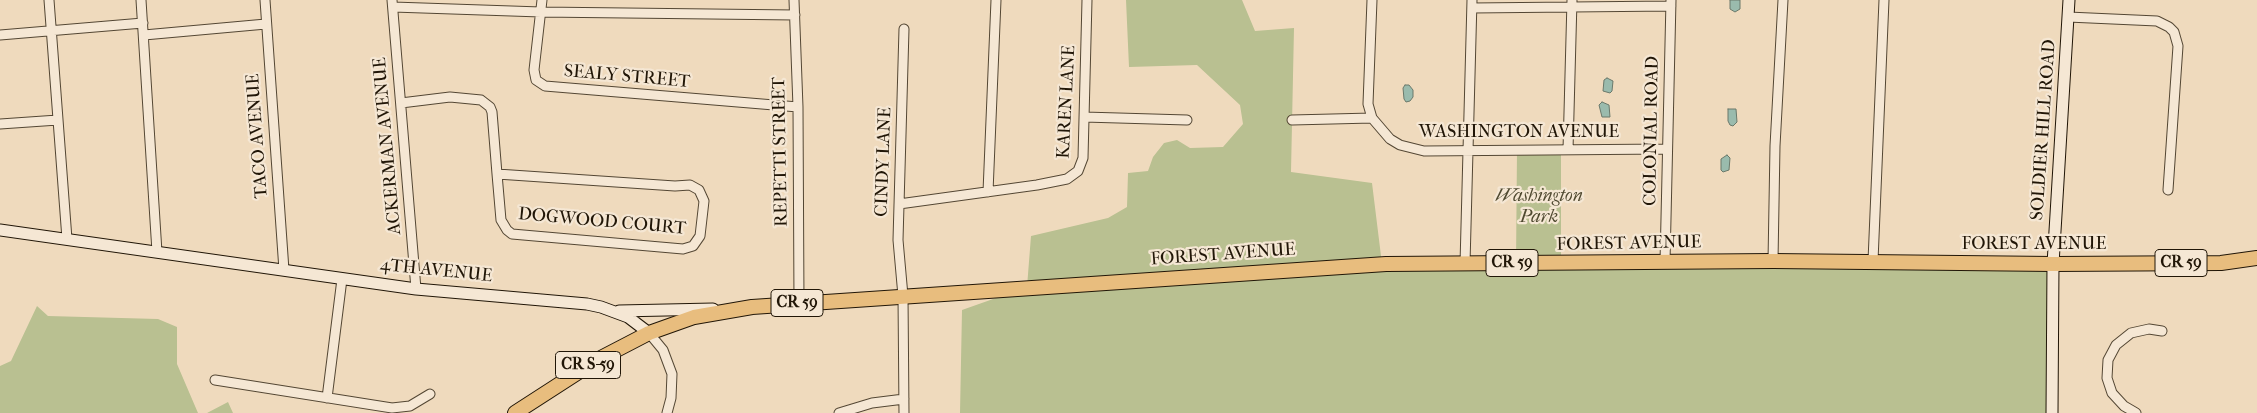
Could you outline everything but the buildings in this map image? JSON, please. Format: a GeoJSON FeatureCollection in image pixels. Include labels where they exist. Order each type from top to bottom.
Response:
{"type":"FeatureCollection","features":[{"type":"Feature","properties":{"kind":"main road","name":"SOLDIER HILL ROAD"},"geometry":{"type":"LineString","coordinates":[[2052,413],[2053,264],[2069,0]]}},
{"type":"Feature","properties":{"kind":"main road","name":"4TH AVENUE"},"geometry":{"type":"LineString","coordinates":[[0,230],[416,289],[587,304],[615,311],[628,317],[649,333]]}},
{"type":"Feature","properties":{"kind":"main road","name":"FOREST AVENUE"},"geometry":{"type":"LineString","coordinates":[[903,296],[1354,265],[1773,261],[2053,264],[2221,263],[2257,258]]}},
{"type":"Feature","properties":{"kind":"main road","name":"CR 59"},"geometry":{"type":"LineString","coordinates":[[649,333],[694,317],[735,308],[903,296]]}},
{"type":"Feature","properties":{"kind":"main road"},"geometry":{"type":"LineString","coordinates":[[615,311],[735,308]]}},
{"type":"Feature","properties":{"kind":"main road","name":"CR S-59"},"geometry":{"type":"LineString","coordinates":[[515,413],[597,360],[649,333]]}},
{"type":"Feature","properties":{"kind":"street"},"geometry":{"type":"LineString","coordinates":[[49,0],[66,239]]}},
{"type":"Feature","properties":{"kind":"street"},"geometry":{"type":"LineString","coordinates":[[141,0],[156,252]]}},
{"type":"Feature","properties":{"kind":"street","name":"TACO AVENUE"},"geometry":{"type":"LineString","coordinates":[[265,0],[284,270]]}},
{"type":"Feature","properties":{"kind":"street","name":"SEALY STREET"},"geometry":{"type":"LineString","coordinates":[[542,0],[534,70],[536,80],[545,86],[798,108]]}},
{"type":"Feature","properties":{"kind":"street","name":"REPETTI STREET"},"geometry":{"type":"LineString","coordinates":[[794,0],[798,108],[799,303]]}},
{"type":"Feature","properties":{"kind":"street"},"geometry":{"type":"LineString","coordinates":[[988,192],[996,0]]}},
{"type":"Feature","properties":{"kind":"street","name":"KAREN LANE"},"geometry":{"type":"LineString","coordinates":[[899,204],[988,192],[1067,179],[1073,176],[1082,165],[1087,0]]}},
{"type":"Feature","properties":{"kind":"street"},"geometry":{"type":"LineString","coordinates":[[1292,120],[1372,118],[1368,104],[1372,0]]}},
{"type":"Feature","properties":{"kind":"street"},"geometry":{"type":"LineString","coordinates":[[1773,261],[1774,146],[1783,0]]}},
{"type":"Feature","properties":{"kind":"street"},"geometry":{"type":"LineString","coordinates":[[1873,262],[1884,0]]}},
{"type":"Feature","properties":{"kind":"street"},"geometry":{"type":"LineString","coordinates":[[393,3],[541,12],[795,15]]}},
{"type":"Feature","properties":{"kind":"street","name":"ACKERMAN AVENUE"},"geometry":{"type":"LineString","coordinates":[[393,3],[416,289]]}},
{"type":"Feature","properties":{"kind":"street"},"geometry":{"type":"LineString","coordinates":[[1568,150],[1572,3]]}},
{"type":"Feature","properties":{"kind":"street"},"geometry":{"type":"LineString","coordinates":[[1465,264],[1472,4],[1671,3]]}},
{"type":"Feature","properties":{"kind":"street","name":"COLONIAL ROAD"},"geometry":{"type":"LineString","coordinates":[[1665,262],[1671,3]]}},
{"type":"Feature","properties":{"kind":"street"},"geometry":{"type":"LineString","coordinates":[[2068,17],[2157,21],[2174,32],[2178,46],[2168,190]]}},
{"type":"Feature","properties":{"kind":"street"},"geometry":{"type":"LineString","coordinates":[[0,35],[143,23]]}},
{"type":"Feature","properties":{"kind":"street"},"geometry":{"type":"LineString","coordinates":[[144,35],[266,24]]}},
{"type":"Feature","properties":{"kind":"street","name":"CINDY LANE"},"geometry":{"type":"LineString","coordinates":[[904,29],[898,240],[903,296],[904,413]]}},
{"type":"Feature","properties":{"kind":"street","name":"DOGWOOD COURT"},"geometry":{"type":"LineString","coordinates":[[401,102],[450,97],[481,100],[486,103],[492,112],[497,174],[501,220],[503,226],[512,234],[683,249],[693,246],[700,236],[704,201],[699,190],[690,185],[665,186],[497,174]]}},
{"type":"Feature","properties":{"kind":"street"},"geometry":{"type":"LineString","coordinates":[[1084,117],[1187,120]]}},
{"type":"Feature","properties":{"kind":"street","name":"WASHINGTON AVENUE"},"geometry":{"type":"LineString","coordinates":[[1372,118],[1390,139],[1412,150],[1668,149]]}},
{"type":"Feature","properties":{"kind":"street"},"geometry":{"type":"LineString","coordinates":[[0,124],[58,120]]}},
{"type":"Feature","properties":{"kind":"street"},"geometry":{"type":"LineString","coordinates":[[327,398],[342,279]]}},
{"type":"Feature","properties":{"kind":"street"},"geometry":{"type":"LineString","coordinates":[[2136,413],[2124,406],[2112,393],[2107,378],[2108,360],[2116,345],[2131,333],[2149,329],[2162,331]]}},
{"type":"Feature","properties":{"kind":"street"},"geometry":{"type":"LineString","coordinates":[[649,333],[663,350],[672,374],[671,398],[667,413]]}},
{"type":"Feature","properties":{"kind":"street"},"geometry":{"type":"LineString","coordinates":[[214,380],[401,408],[420,402],[430,394]]}},
{"type":"Feature","properties":{"kind":"street"},"geometry":{"type":"LineString","coordinates":[[839,413],[880,402],[904,399]]}},
{"type":"Feature","properties":{"kind":"green space","name":"Washington Park"},"geometry":{"type":"Polygon","coordinates":[[[1126,0],[1242,0],[1255,31],[1294,28],[1291,172],[1372,183],[1382,264],[1516,263],[1517,150],[1561,151],[1561,263],[2053,264],[2052,413],[960,413],[962,310],[1027,287],[1031,236],[1108,218],[1127,207],[1128,173],[1148,171],[1153,157],[1164,143],[1177,140],[1190,148],[1223,147],[1243,124],[1240,105],[1197,65],[1129,67],[1126,0]]]}},
{"type":"Feature","properties":{"kind":"green space"},"geometry":{"type":"Polygon","coordinates":[[[37,306],[48,316],[158,319],[177,327],[177,364],[198,413],[0,413],[0,366],[11,361],[37,306]]]}},
{"type":"Feature","properties":{"kind":"green space"},"geometry":{"type":"Polygon","coordinates":[[[228,402],[233,413],[207,413],[228,402]]]}},
{"type":"Feature","properties":{"kind":"shaded area"},"geometry":{"type":"Polygon","coordinates":[[[1730,0],[1740,0],[1740,9],[1735,12],[1730,9],[1730,0]]]}},
{"type":"Feature","properties":{"kind":"shaded area"},"geometry":{"type":"Polygon","coordinates":[[[1607,78],[1613,81],[1610,93],[1603,91],[1604,80],[1607,78]]]}},
{"type":"Feature","properties":{"kind":"shaded area"},"geometry":{"type":"Polygon","coordinates":[[[1405,85],[1409,85],[1413,90],[1413,97],[1410,101],[1406,102],[1403,88],[1405,85]]]}},
{"type":"Feature","properties":{"kind":"shaded area"},"geometry":{"type":"Polygon","coordinates":[[[1602,102],[1609,105],[1610,117],[1602,117],[1599,105],[1602,102]]]}},
{"type":"Feature","properties":{"kind":"shaded area"},"geometry":{"type":"Polygon","coordinates":[[[1728,109],[1736,109],[1737,122],[1733,126],[1728,121],[1728,109]]]}},
{"type":"Feature","properties":{"kind":"shaded area"},"geometry":{"type":"Polygon","coordinates":[[[1727,155],[1730,158],[1729,170],[1723,172],[1721,170],[1721,159],[1727,155]]]}}]}
